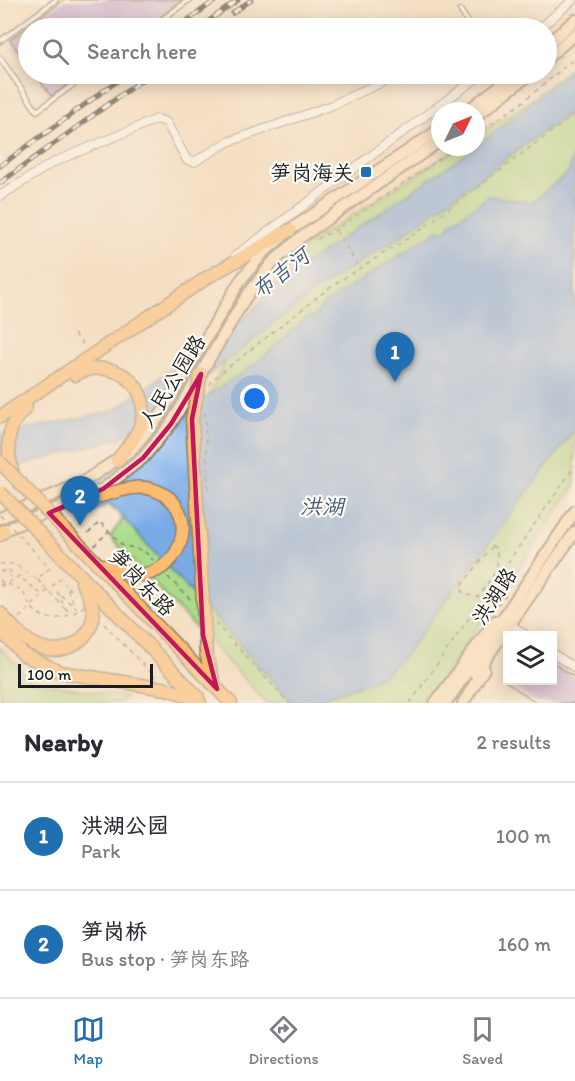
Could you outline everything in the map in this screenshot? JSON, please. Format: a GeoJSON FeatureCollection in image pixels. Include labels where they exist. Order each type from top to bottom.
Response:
{"type":"FeatureCollection","features":[{"type":"Feature","properties":{"kind":"main road"},"geometry":{"type":"LineString","coordinates":[[557,36],[575,20]]}},
{"type":"Feature","properties":{"kind":"main road"},"geometry":{"type":"LineString","coordinates":[[557,50],[575,34]]}},
{"type":"Feature","properties":{"kind":"main road"},"geometry":{"type":"LineString","coordinates":[[478,102],[501,84]]}},
{"type":"Feature","properties":{"kind":"main road"},"geometry":{"type":"LineString","coordinates":[[485,109],[517,84]]}},
{"type":"Feature","properties":{"kind":"main road","name":"人民公园路"},"geometry":{"type":"LineString","coordinates":[[0,517],[60,493],[117,461],[144,437],[160,416],[249,269],[290,230],[431,135]]}},
{"type":"Feature","properties":{"kind":"main road","name":"人民公园路"},"geometry":{"type":"LineString","coordinates":[[1,533],[83,499],[122,476],[143,458],[171,424],[259,278],[300,238],[431,147]]}},
{"type":"Feature","properties":{"kind":"main road"},"geometry":{"type":"LineString","coordinates":[[0,417],[52,386],[208,277],[290,230]]}},
{"type":"Feature","properties":{"kind":"main road"},"geometry":{"type":"LineString","coordinates":[[13,475],[8,446],[12,423],[52,386],[94,367],[103,367],[122,374],[140,394],[143,415],[138,432],[117,461]]}},
{"type":"Feature","properties":{"kind":"main road"},"geometry":{"type":"LineString","coordinates":[[201,374],[192,419],[206,653],[217,689]]}},
{"type":"Feature","properties":{"kind":"main road","name":"笋岗东路"},"geometry":{"type":"LineString","coordinates":[[0,462],[231,703]]}},
{"type":"Feature","properties":{"kind":"main road"},"geometry":{"type":"LineString","coordinates":[[83,499],[141,487],[165,495],[175,504],[184,526],[181,547],[165,567],[147,575],[136,575],[94,559]]}},
{"type":"Feature","properties":{"kind":"main road","name":"笋岗东路"},"geometry":{"type":"LineString","coordinates":[[0,492],[202,703]]}},
{"type":"Feature","properties":{"kind":"main road","name":"洪湖路"},"geometry":{"type":"LineString","coordinates":[[446,703],[514,593],[575,511]]}},
{"type":"Feature","properties":{"kind":"main road","name":"洪湖路"},"geometry":{"type":"LineString","coordinates":[[454,703],[575,532]]}},
{"type":"Feature","properties":{"kind":"main road"},"geometry":{"type":"LineString","coordinates":[[0,613],[29,642],[55,651],[68,648],[85,635],[93,618],[92,604],[76,571]]}},
{"type":"Feature","properties":{"kind":"main road"},"geometry":{"type":"LineString","coordinates":[[435,703],[514,593]]}},
{"type":"Feature","properties":{"kind":"main road"},"geometry":{"type":"LineString","coordinates":[[464,703],[511,625]]}},
{"type":"Feature","properties":{"kind":"main road"},"geometry":{"type":"LineString","coordinates":[[0,630],[24,655],[60,672],[166,689],[202,703]]}},
{"type":"Feature","properties":{"kind":"street"},"geometry":{"type":"LineString","coordinates":[[552,18],[573,0]]}},
{"type":"Feature","properties":{"kind":"street"},"geometry":{"type":"LineString","coordinates":[[0,196],[54,162],[157,119],[166,122],[188,160],[194,162],[228,142],[330,106],[378,84]]}},
{"type":"Feature","properties":{"kind":"street"},"geometry":{"type":"LineString","coordinates":[[208,277],[267,231],[468,84]]}},
{"type":"Feature","properties":{"kind":"street"},"geometry":{"type":"LineString","coordinates":[[511,625],[519,631]]}},
{"type":"Feature","properties":{"kind":"street"},"geometry":{"type":"LineString","coordinates":[[557,656],[575,668]]}},
{"type":"Feature","properties":{"kind":"lane"},"geometry":{"type":"LineString","coordinates":[[31,18],[56,0]]}},
{"type":"Feature","properties":{"kind":"lane"},"geometry":{"type":"LineString","coordinates":[[164,18],[189,0]]}},
{"type":"Feature","properties":{"kind":"lane"},"geometry":{"type":"LineString","coordinates":[[460,10],[465,18]]}},
{"type":"Feature","properties":{"kind":"lane"},"geometry":{"type":"LineString","coordinates":[[0,41],[18,28]]}},
{"type":"Feature","properties":{"kind":"lane"},"geometry":{"type":"LineString","coordinates":[[0,58],[18,84]]}},
{"type":"Feature","properties":{"kind":"lane"},"geometry":{"type":"LineString","coordinates":[[18,84],[37,111],[74,84]]}},
{"type":"Feature","properties":{"kind":"path"},"geometry":{"type":"LineString","coordinates":[[557,73],[575,58]]}},
{"type":"Feature","properties":{"kind":"path"},"geometry":{"type":"LineString","coordinates":[[485,128],[519,105],[544,84]]}},
{"type":"Feature","properties":{"kind":"path"},"geometry":{"type":"LineString","coordinates":[[208,389],[212,380],[333,285],[418,232],[575,114]]}},
{"type":"Feature","properties":{"kind":"path"},"geometry":{"type":"LineString","coordinates":[[317,241],[444,156]]}},
{"type":"Feature","properties":{"kind":"path"},"geometry":{"type":"LineString","coordinates":[[335,230],[360,268]]}},
{"type":"Feature","properties":{"kind":"path"},"geometry":{"type":"LineString","coordinates":[[74,334],[89,351]]}},
{"type":"Feature","properties":{"kind":"path"},"geometry":{"type":"LineString","coordinates":[[205,410],[208,501]]}},
{"type":"Feature","properties":{"kind":"path"},"geometry":{"type":"LineString","coordinates":[[410,703],[575,466]]}},
{"type":"Feature","properties":{"kind":"path"},"geometry":{"type":"LineString","coordinates":[[0,517],[50,568],[38,579]]}},
{"type":"Feature","properties":{"kind":"path"},"geometry":{"type":"LineString","coordinates":[[88,533],[100,522],[109,531]]}},
{"type":"Feature","properties":{"kind":"path"},"geometry":{"type":"LineString","coordinates":[[502,571],[497,567],[496,549],[492,546],[461,586],[463,594],[478,597],[494,574],[514,593]]}},
{"type":"Feature","properties":{"kind":"path"},"geometry":{"type":"LineString","coordinates":[[0,564],[14,564],[38,579],[68,612],[57,592],[76,607],[65,584]]}},
{"type":"Feature","properties":{"kind":"path"},"geometry":{"type":"LineString","coordinates":[[0,572],[6,572],[11,577],[8,585],[0,585]]}},
{"type":"Feature","properties":{"kind":"path"},"geometry":{"type":"LineString","coordinates":[[0,585],[5,585],[19,576],[43,596]]}},
{"type":"Feature","properties":{"kind":"path"},"geometry":{"type":"LineString","coordinates":[[0,580],[23,592],[30,605],[40,616],[57,619],[72,616],[86,605]]}},
{"type":"Feature","properties":{"kind":"path"},"geometry":{"type":"LineString","coordinates":[[487,619],[514,593],[517,581]]}},
{"type":"Feature","properties":{"kind":"path"},"geometry":{"type":"LineString","coordinates":[[21,618],[48,591]]}},
{"type":"Feature","properties":{"kind":"path"},"geometry":{"type":"LineString","coordinates":[[99,619],[158,680]]}},
{"type":"Feature","properties":{"kind":"path"},"geometry":{"type":"LineString","coordinates":[[215,622],[289,703]]}},
{"type":"Feature","properties":{"kind":"highlighted area"},"geometry":{"type":"Polygon","coordinates":[[[201,374],[192,419],[203,635],[217,689],[49,513],[103,489],[143,458],[171,424],[201,374]]]}},
{"type":"Feature","properties":{"kind":"green space","name":"洪湖"},"geometry":{"type":"Polygon","coordinates":[[[575,64],[575,485],[426,703],[267,703],[110,537],[203,408],[227,357],[258,306],[292,261],[312,241],[445,156],[485,156],[485,130],[523,106],[550,84],[557,84],[557,79],[575,64]]]}},
{"type":"Feature","properties":{"kind":"green space"},"geometry":{"type":"Polygon","coordinates":[[[0,647],[31,681],[126,697],[119,703],[0,703],[0,647]]]}},
{"type":"Feature","properties":{"kind":"water"},"geometry":{"type":"Polygon","coordinates":[[[575,67],[575,108],[401,236],[322,286],[152,419],[120,438],[0,471],[0,434],[113,411],[248,315],[279,282],[463,156],[485,156],[485,140],[554,84],[557,84],[575,67]]]}},
{"type":"Feature","properties":{"kind":"water","name":"洪湖"},"geometry":{"type":"Polygon","coordinates":[[[575,146],[575,429],[408,651],[388,672],[377,679],[310,703],[292,702],[110,504],[81,516],[62,496],[260,360],[309,316],[312,319],[325,303],[439,230],[441,232],[489,196],[532,202],[569,172],[575,146]]]}},
{"type":"Feature","properties":{"kind":"building"},"geometry":{"type":"Polygon","coordinates":[[[64,0],[182,0],[159,18],[40,18],[64,0]]]}},
{"type":"Feature","properties":{"kind":"building"},"geometry":{"type":"Polygon","coordinates":[[[18,34],[18,51],[10,40],[18,34]]]}},
{"type":"Feature","properties":{"kind":"building"},"geometry":{"type":"Polygon","coordinates":[[[42,84],[68,84],[51,96],[42,84]]]}},
{"type":"Feature","properties":{"kind":"building"},"geometry":{"type":"Polygon","coordinates":[[[557,665],[575,678],[575,703],[537,703],[511,685],[557,685],[557,665]]]}},
{"type":"Feature","properties":{"kind":"railway"},"geometry":{"type":"LineString","coordinates":[[191,18],[216,0]]}},
{"type":"Feature","properties":{"kind":"railway"},"geometry":{"type":"LineString","coordinates":[[213,18],[238,0]]}},
{"type":"Feature","properties":{"kind":"railway"},"geometry":{"type":"LineString","coordinates":[[233,13],[251,0]]}},
{"type":"Feature","properties":{"kind":"railway"},"geometry":{"type":"LineString","coordinates":[[0,166],[113,84]]}},
{"type":"Feature","properties":{"kind":"railway"},"geometry":{"type":"LineString","coordinates":[[0,183],[136,84]]}},
{"type":"Feature","properties":{"kind":"place","name":"笋岗海关"},"geometry":{"type":"Point","coordinates":[366,172]}},
{"type":"Feature","properties":{"kind":"place","name":"洪湖公园"},"geometry":{"type":"Point","coordinates":[395,382]}},
{"type":"Feature","properties":{"kind":"place","name":"笋岗桥"},"geometry":{"type":"Point","coordinates":[80,526]}},
{"type":"Feature","properties":{"kind":"water label","name":"布吉河"},"geometry":{"type":"Point","coordinates":[281,273]}}]}
